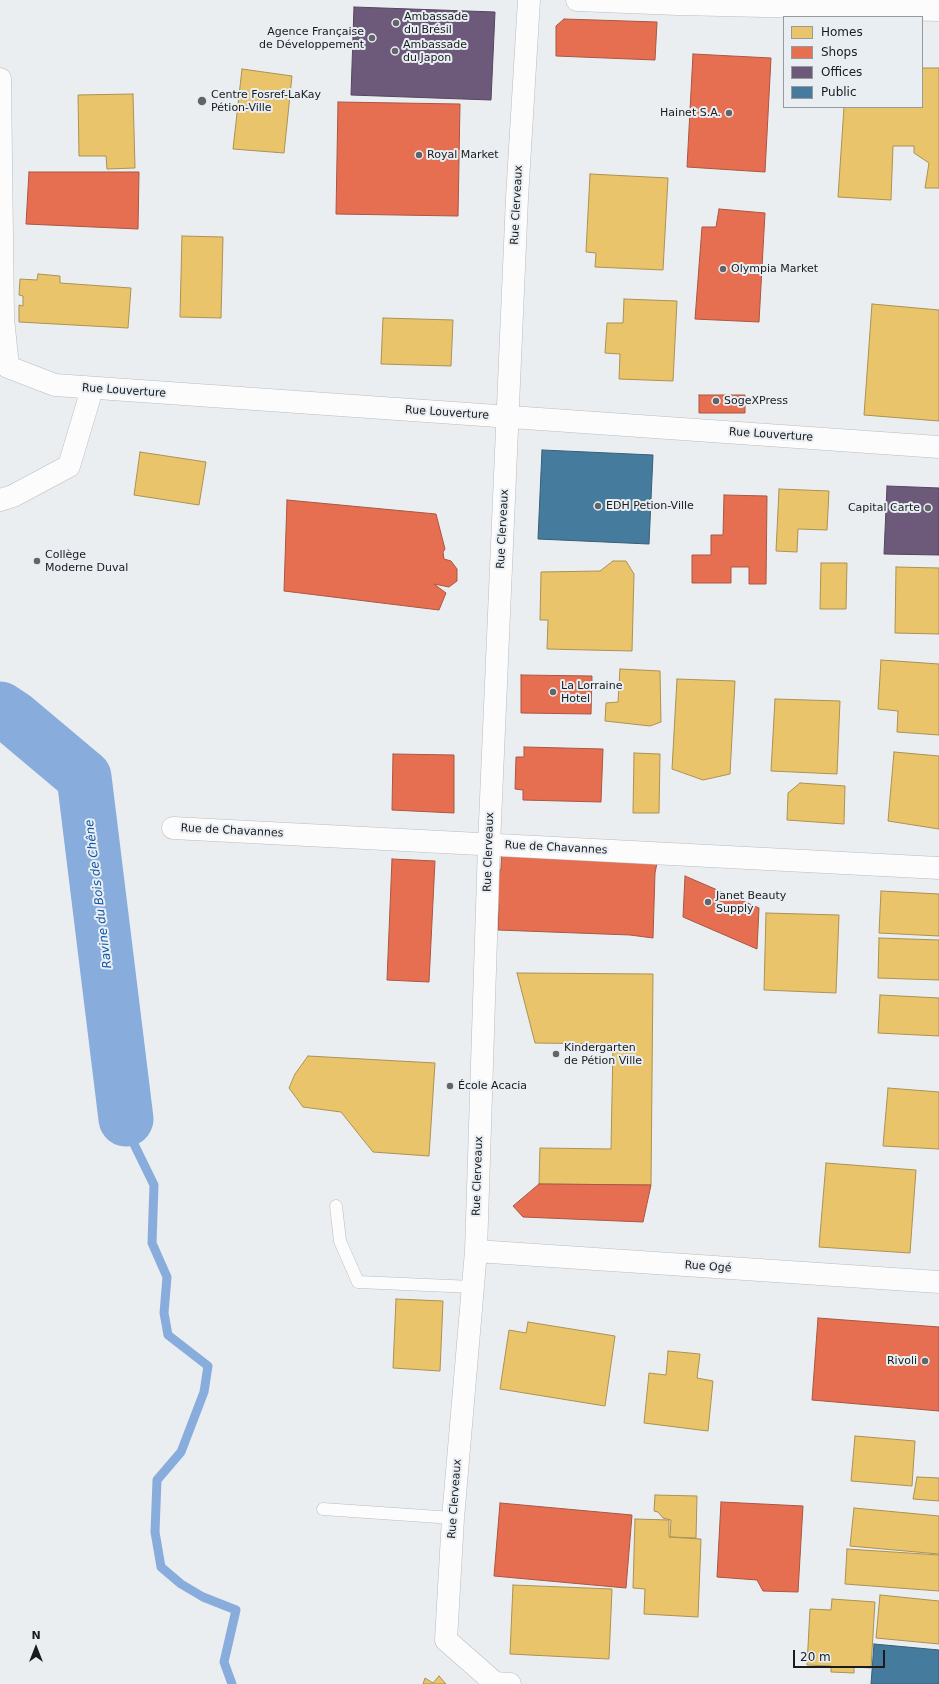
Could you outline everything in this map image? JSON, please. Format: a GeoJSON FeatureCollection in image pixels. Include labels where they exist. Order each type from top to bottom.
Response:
{"type":"FeatureCollection","features":[{"type":"Feature","properties":{"kind":"street","name":"Rue Clerveaux"},"geometry":{"type":"LineString","coordinates":[[502,1683],[446,1640],[453,1518],[476,1251],[489,845],[517,190],[529,0]]}},
{"type":"Feature","properties":{"kind":"street"},"geometry":{"type":"LineString","coordinates":[[577,0],[678,4],[939,10]]}},
{"type":"Feature","properties":{"kind":"street","name":"Rue Louverture"},"geometry":{"type":"LineString","coordinates":[[0,79],[3,318],[8,367],[55,385],[92,389],[939,447]]}},
{"type":"Feature","properties":{"kind":"street"},"geometry":{"type":"LineString","coordinates":[[0,500],[13,496],[69,466],[92,389]]}},
{"type":"Feature","properties":{"kind":"street","name":"Rue de Chavannes"},"geometry":{"type":"LineString","coordinates":[[173,828],[939,868]]}},
{"type":"Feature","properties":{"kind":"street","name":"Rue Ogé"},"geometry":{"type":"LineString","coordinates":[[476,1251],[939,1282]]}},
{"type":"Feature","properties":{"kind":"lane"},"geometry":{"type":"LineString","coordinates":[[336,1206],[340,1241],[358,1282],[473,1286]]}},
{"type":"Feature","properties":{"kind":"lane"},"geometry":{"type":"LineString","coordinates":[[323,1509],[453,1518]]}},
{"type":"Feature","properties":{"kind":"building: Homes"},"geometry":{"type":"Polygon","coordinates":[[[923,68],[939,68],[939,188],[925,188],[929,163],[914,153],[914,146],[893,146],[891,200],[838,197],[844,108],[923,108],[923,68]]]}},
{"type":"Feature","properties":{"kind":"building: Homes"},"geometry":{"type":"Polygon","coordinates":[[[242,69],[292,76],[284,153],[233,149],[242,69]]]}},
{"type":"Feature","properties":{"kind":"building: Homes"},"geometry":{"type":"Polygon","coordinates":[[[133,94],[135,168],[107,169],[106,156],[79,156],[78,95],[133,94]]]}},
{"type":"Feature","properties":{"kind":"building: Homes"},"geometry":{"type":"Polygon","coordinates":[[[590,174],[668,178],[663,270],[595,267],[596,253],[586,252],[590,174]]]}},
{"type":"Feature","properties":{"kind":"building: Homes"},"geometry":{"type":"Polygon","coordinates":[[[182,236],[223,237],[221,318],[180,317],[182,236]]]}},
{"type":"Feature","properties":{"kind":"building: Homes"},"geometry":{"type":"Polygon","coordinates":[[[38,274],[60,276],[60,283],[131,288],[128,328],[19,322],[19,305],[23,306],[23,296],[19,295],[20,279],[37,280],[38,274]]]}},
{"type":"Feature","properties":{"kind":"building: Homes"},"geometry":{"type":"Polygon","coordinates":[[[624,299],[677,301],[673,381],[619,379],[620,354],[605,353],[607,323],[623,323],[624,299]]]}},
{"type":"Feature","properties":{"kind":"building: Homes"},"geometry":{"type":"Polygon","coordinates":[[[872,304],[939,310],[939,421],[864,415],[872,304]]]}},
{"type":"Feature","properties":{"kind":"building: Homes"},"geometry":{"type":"Polygon","coordinates":[[[383,318],[453,320],[451,366],[381,364],[383,318]]]}},
{"type":"Feature","properties":{"kind":"building: Homes"},"geometry":{"type":"Polygon","coordinates":[[[140,452],[206,462],[199,505],[134,495],[140,452]]]}},
{"type":"Feature","properties":{"kind":"building: Homes"},"geometry":{"type":"Polygon","coordinates":[[[779,489],[829,491],[827,530],[798,529],[797,552],[776,551],[779,489]]]}},
{"type":"Feature","properties":{"kind":"building: Homes"},"geometry":{"type":"Polygon","coordinates":[[[613,561],[626,561],[634,574],[632,651],[547,649],[548,620],[540,620],[541,572],[600,571],[613,561]]]}},
{"type":"Feature","properties":{"kind":"building: Homes"},"geometry":{"type":"Polygon","coordinates":[[[821,563],[847,563],[846,609],[820,609],[821,563]]]}},
{"type":"Feature","properties":{"kind":"building: Homes"},"geometry":{"type":"Polygon","coordinates":[[[896,567],[939,568],[939,634],[895,633],[896,567]]]}},
{"type":"Feature","properties":{"kind":"building: Homes"},"geometry":{"type":"Polygon","coordinates":[[[881,660],[939,664],[939,735],[897,732],[898,711],[878,709],[881,660]]]}},
{"type":"Feature","properties":{"kind":"building: Homes"},"geometry":{"type":"Polygon","coordinates":[[[620,669],[660,671],[661,722],[650,726],[605,721],[606,703],[618,702],[620,669]]]}},
{"type":"Feature","properties":{"kind":"building: Homes"},"geometry":{"type":"Polygon","coordinates":[[[677,679],[735,681],[730,774],[703,780],[672,769],[677,679]]]}},
{"type":"Feature","properties":{"kind":"building: Homes"},"geometry":{"type":"Polygon","coordinates":[[[775,699],[840,701],[837,774],[771,771],[775,699]]]}},
{"type":"Feature","properties":{"kind":"building: Homes"},"geometry":{"type":"Polygon","coordinates":[[[894,752],[939,756],[939,829],[888,821],[894,752]]]}},
{"type":"Feature","properties":{"kind":"building: Homes"},"geometry":{"type":"Polygon","coordinates":[[[634,753],[660,754],[659,813],[633,813],[634,753]]]}},
{"type":"Feature","properties":{"kind":"building: Homes"},"geometry":{"type":"Polygon","coordinates":[[[800,783],[845,786],[844,824],[787,820],[788,793],[800,783]]]}},
{"type":"Feature","properties":{"kind":"building: Homes"},"geometry":{"type":"Polygon","coordinates":[[[881,891],[939,894],[939,936],[879,933],[881,891]]]}},
{"type":"Feature","properties":{"kind":"building: Homes"},"geometry":{"type":"Polygon","coordinates":[[[766,913],[839,915],[836,993],[764,990],[766,913]]]}},
{"type":"Feature","properties":{"kind":"building: Homes"},"geometry":{"type":"Polygon","coordinates":[[[879,938],[939,940],[939,980],[878,978],[879,938]]]}},
{"type":"Feature","properties":{"kind":"building: Homes"},"geometry":{"type":"Polygon","coordinates":[[[517,973],[653,974],[651,1185],[539,1184],[540,1148],[611,1149],[613,1044],[535,1043],[517,973]]]}},
{"type":"Feature","properties":{"kind":"building: Homes"},"geometry":{"type":"Polygon","coordinates":[[[880,995],[939,998],[939,1036],[878,1033],[880,995]]]}},
{"type":"Feature","properties":{"kind":"building: Homes"},"geometry":{"type":"Polygon","coordinates":[[[308,1056],[435,1063],[429,1156],[373,1152],[341,1112],[303,1107],[289,1088],[295,1074],[308,1056]]]}},
{"type":"Feature","properties":{"kind":"building: Homes"},"geometry":{"type":"Polygon","coordinates":[[[888,1088],[939,1092],[939,1149],[883,1146],[888,1088]]]}},
{"type":"Feature","properties":{"kind":"building: Homes"},"geometry":{"type":"Polygon","coordinates":[[[826,1163],[916,1170],[910,1253],[819,1247],[826,1163]]]}},
{"type":"Feature","properties":{"kind":"building: Homes"},"geometry":{"type":"Polygon","coordinates":[[[396,1299],[443,1301],[440,1371],[393,1368],[396,1299]]]}},
{"type":"Feature","properties":{"kind":"building: Homes"},"geometry":{"type":"Polygon","coordinates":[[[528,1322],[615,1336],[605,1406],[500,1389],[509,1330],[526,1333],[528,1322]]]}},
{"type":"Feature","properties":{"kind":"building: Homes"},"geometry":{"type":"Polygon","coordinates":[[[668,1351],[700,1354],[697,1378],[713,1381],[708,1431],[644,1423],[649,1373],[666,1375],[668,1351]]]}},
{"type":"Feature","properties":{"kind":"building: Homes"},"geometry":{"type":"Polygon","coordinates":[[[855,1436],[915,1441],[912,1486],[851,1481],[855,1436]]]}},
{"type":"Feature","properties":{"kind":"building: Homes"},"geometry":{"type":"Polygon","coordinates":[[[917,1477],[939,1478],[939,1501],[913,1499],[917,1477]]]}},
{"type":"Feature","properties":{"kind":"building: Homes"},"geometry":{"type":"Polygon","coordinates":[[[655,1495],[697,1496],[696,1538],[670,1537],[671,1520],[663,1518],[658,1512],[654,1511],[655,1495]]]}},
{"type":"Feature","properties":{"kind":"building: Homes"},"geometry":{"type":"Polygon","coordinates":[[[854,1508],[939,1516],[939,1554],[850,1546],[854,1508]]]}},
{"type":"Feature","properties":{"kind":"building: Homes"},"geometry":{"type":"Polygon","coordinates":[[[635,1519],[669,1520],[669,1537],[701,1539],[698,1617],[644,1614],[645,1589],[633,1588],[635,1519]]]}},
{"type":"Feature","properties":{"kind":"building: Homes"},"geometry":{"type":"Polygon","coordinates":[[[847,1549],[939,1555],[939,1591],[845,1584],[847,1549]]]}},
{"type":"Feature","properties":{"kind":"building: Homes"},"geometry":{"type":"Polygon","coordinates":[[[513,1585],[612,1589],[609,1659],[510,1654],[513,1585]]]}},
{"type":"Feature","properties":{"kind":"building: Homes"},"geometry":{"type":"Polygon","coordinates":[[[880,1595],[939,1601],[939,1644],[876,1638],[880,1595]]]}},
{"type":"Feature","properties":{"kind":"building: Homes"},"geometry":{"type":"Polygon","coordinates":[[[832,1599],[875,1602],[871,1668],[854,1667],[854,1673],[831,1672],[831,1666],[807,1665],[810,1609],[831,1610],[832,1599]]]}},
{"type":"Feature","properties":{"kind":"building: Homes"},"geometry":{"type":"Polygon","coordinates":[[[439,1676],[446,1684],[423,1684],[425,1678],[433,1683],[439,1676]]]}},
{"type":"Feature","properties":{"kind":"building: Shops"},"geometry":{"type":"Polygon","coordinates":[[[564,19],[657,22],[655,60],[556,56],[556,26],[564,19]]]}},
{"type":"Feature","properties":{"kind":"building: Shops","name":"Hainet S.A."},"geometry":{"type":"Polygon","coordinates":[[[693,54],[771,58],[765,172],[687,167],[693,54]]]}},
{"type":"Feature","properties":{"kind":"building: Shops"},"geometry":{"type":"Polygon","coordinates":[[[338,102],[460,104],[458,216],[336,214],[338,102]]]}},
{"type":"Feature","properties":{"kind":"building: Shops"},"geometry":{"type":"Polygon","coordinates":[[[29,172],[139,172],[138,229],[26,224],[29,172]]]}},
{"type":"Feature","properties":{"kind":"building: Shops"},"geometry":{"type":"Polygon","coordinates":[[[719,209],[765,213],[759,322],[695,319],[702,227],[716,227],[719,209]]]}},
{"type":"Feature","properties":{"kind":"building: Shops"},"geometry":{"type":"Polygon","coordinates":[[[699,395],[745,395],[745,413],[699,413],[699,395]]]}},
{"type":"Feature","properties":{"kind":"building: Shops"},"geometry":{"type":"Polygon","coordinates":[[[724,495],[767,496],[766,584],[749,584],[749,567],[731,567],[731,583],[692,583],[692,555],[711,555],[711,535],[723,535],[724,495]]]}},
{"type":"Feature","properties":{"kind":"building: Shops"},"geometry":{"type":"Polygon","coordinates":[[[287,500],[436,514],[445,549],[443,552],[444,559],[451,561],[457,569],[457,581],[449,587],[434,584],[446,593],[439,610],[284,591],[287,500]]]}},
{"type":"Feature","properties":{"kind":"building: Shops"},"geometry":{"type":"Polygon","coordinates":[[[521,675],[592,676],[591,714],[521,713],[521,675]]]}},
{"type":"Feature","properties":{"kind":"building: Shops"},"geometry":{"type":"Polygon","coordinates":[[[524,747],[603,749],[601,802],[523,800],[523,790],[515,789],[516,757],[524,757],[524,747]]]}},
{"type":"Feature","properties":{"kind":"building: Shops"},"geometry":{"type":"Polygon","coordinates":[[[393,754],[454,755],[454,813],[392,810],[393,754]]]}},
{"type":"Feature","properties":{"kind":"building: Shops"},"geometry":{"type":"Polygon","coordinates":[[[502,844],[659,853],[655,873],[653,938],[630,935],[498,930],[499,905],[496,902],[497,875],[501,869],[502,844]]]}},
{"type":"Feature","properties":{"kind":"building: Shops"},"geometry":{"type":"Polygon","coordinates":[[[392,859],[435,861],[429,982],[387,980],[392,859]]]}},
{"type":"Feature","properties":{"kind":"building: Shops"},"geometry":{"type":"Polygon","coordinates":[[[685,876],[759,908],[757,949],[683,917],[685,876]]]}},
{"type":"Feature","properties":{"kind":"building: Shops"},"geometry":{"type":"Polygon","coordinates":[[[539,1184],[651,1185],[643,1222],[523,1217],[513,1206],[539,1184]]]}},
{"type":"Feature","properties":{"kind":"building: Shops"},"geometry":{"type":"Polygon","coordinates":[[[818,1318],[939,1327],[939,1411],[812,1400],[818,1318]]]}},
{"type":"Feature","properties":{"kind":"building: Shops"},"geometry":{"type":"Polygon","coordinates":[[[721,1502],[803,1506],[798,1592],[763,1591],[757,1580],[717,1577],[721,1502]]]}},
{"type":"Feature","properties":{"kind":"building: Shops"},"geometry":{"type":"Polygon","coordinates":[[[500,1503],[632,1515],[626,1588],[494,1576],[500,1503]]]}},
{"type":"Feature","properties":{"kind":"building: Offices"},"geometry":{"type":"Polygon","coordinates":[[[354,7],[495,12],[491,100],[351,95],[354,7]]]}},
{"type":"Feature","properties":{"kind":"building: Offices"},"geometry":{"type":"Polygon","coordinates":[[[887,486],[939,488],[939,555],[884,554],[887,486]]]}},
{"type":"Feature","properties":{"kind":"building: Public"},"geometry":{"type":"Polygon","coordinates":[[[542,450],[653,455],[649,544],[538,539],[542,450]]]}},
{"type":"Feature","properties":{"kind":"building: Public"},"geometry":{"type":"Polygon","coordinates":[[[874,1644],[939,1650],[939,1684],[871,1684],[874,1644]]]}},
{"type":"Feature","properties":{"kind":"waterway","name":"Ravine du Bois de Chêne"},"geometry":{"type":"LineString","coordinates":[[0,709],[15,719],[84,777],[126,1119]]}},
{"type":"Feature","properties":{"kind":"waterway"},"geometry":{"type":"LineString","coordinates":[[126,1119],[133,1142],[154,1185],[152,1243],[167,1277],[164,1313],[168,1335],[208,1366],[204,1392],[181,1452],[157,1480],[155,1532],[161,1567],[181,1584],[203,1597],[236,1610],[224,1662],[232,1684]]}},
{"type":"Feature","properties":{"kind":"place","name":"Ambassade du Brésil"},"geometry":{"type":"Point","coordinates":[396,23]}},
{"type":"Feature","properties":{"kind":"place","name":"Agence Française de Développement"},"geometry":{"type":"Point","coordinates":[372,38]}},
{"type":"Feature","properties":{"kind":"place","name":"Ambassade du Japon"},"geometry":{"type":"Point","coordinates":[395,51]}},
{"type":"Feature","properties":{"kind":"place","name":"Centre Fosref-LaKay Pétion-Ville"},"geometry":{"type":"Point","coordinates":[202,101]}},
{"type":"Feature","properties":{"kind":"place","name":"Hainet S.A."},"geometry":{"type":"Point","coordinates":[729,113]}},
{"type":"Feature","properties":{"kind":"place","name":"Royal Market"},"geometry":{"type":"Point","coordinates":[419,155]}},
{"type":"Feature","properties":{"kind":"place","name":"Olympia Market"},"geometry":{"type":"Point","coordinates":[723,269]}},
{"type":"Feature","properties":{"kind":"place","name":"SogeXPress"},"geometry":{"type":"Point","coordinates":[716,401]}},
{"type":"Feature","properties":{"kind":"place","name":"EDH Petion-Ville"},"geometry":{"type":"Point","coordinates":[598,506]}},
{"type":"Feature","properties":{"kind":"place","name":"Capital Carte"},"geometry":{"type":"Point","coordinates":[928,508]}},
{"type":"Feature","properties":{"kind":"place","name":"Collège Moderne Duval"},"geometry":{"type":"Point","coordinates":[37,561]}},
{"type":"Feature","properties":{"kind":"place","name":"La Lorraine Hotel"},"geometry":{"type":"Point","coordinates":[553,692]}},
{"type":"Feature","properties":{"kind":"place","name":"Janet Beauty Supply"},"geometry":{"type":"Point","coordinates":[708,902]}},
{"type":"Feature","properties":{"kind":"place","name":"Kindergarten de Pétion Ville"},"geometry":{"type":"Point","coordinates":[556,1054]}},
{"type":"Feature","properties":{"kind":"place","name":"École Acacia"},"geometry":{"type":"Point","coordinates":[450,1086]}},
{"type":"Feature","properties":{"kind":"place","name":"Rivoli"},"geometry":{"type":"Point","coordinates":[925,1361]}}]}
